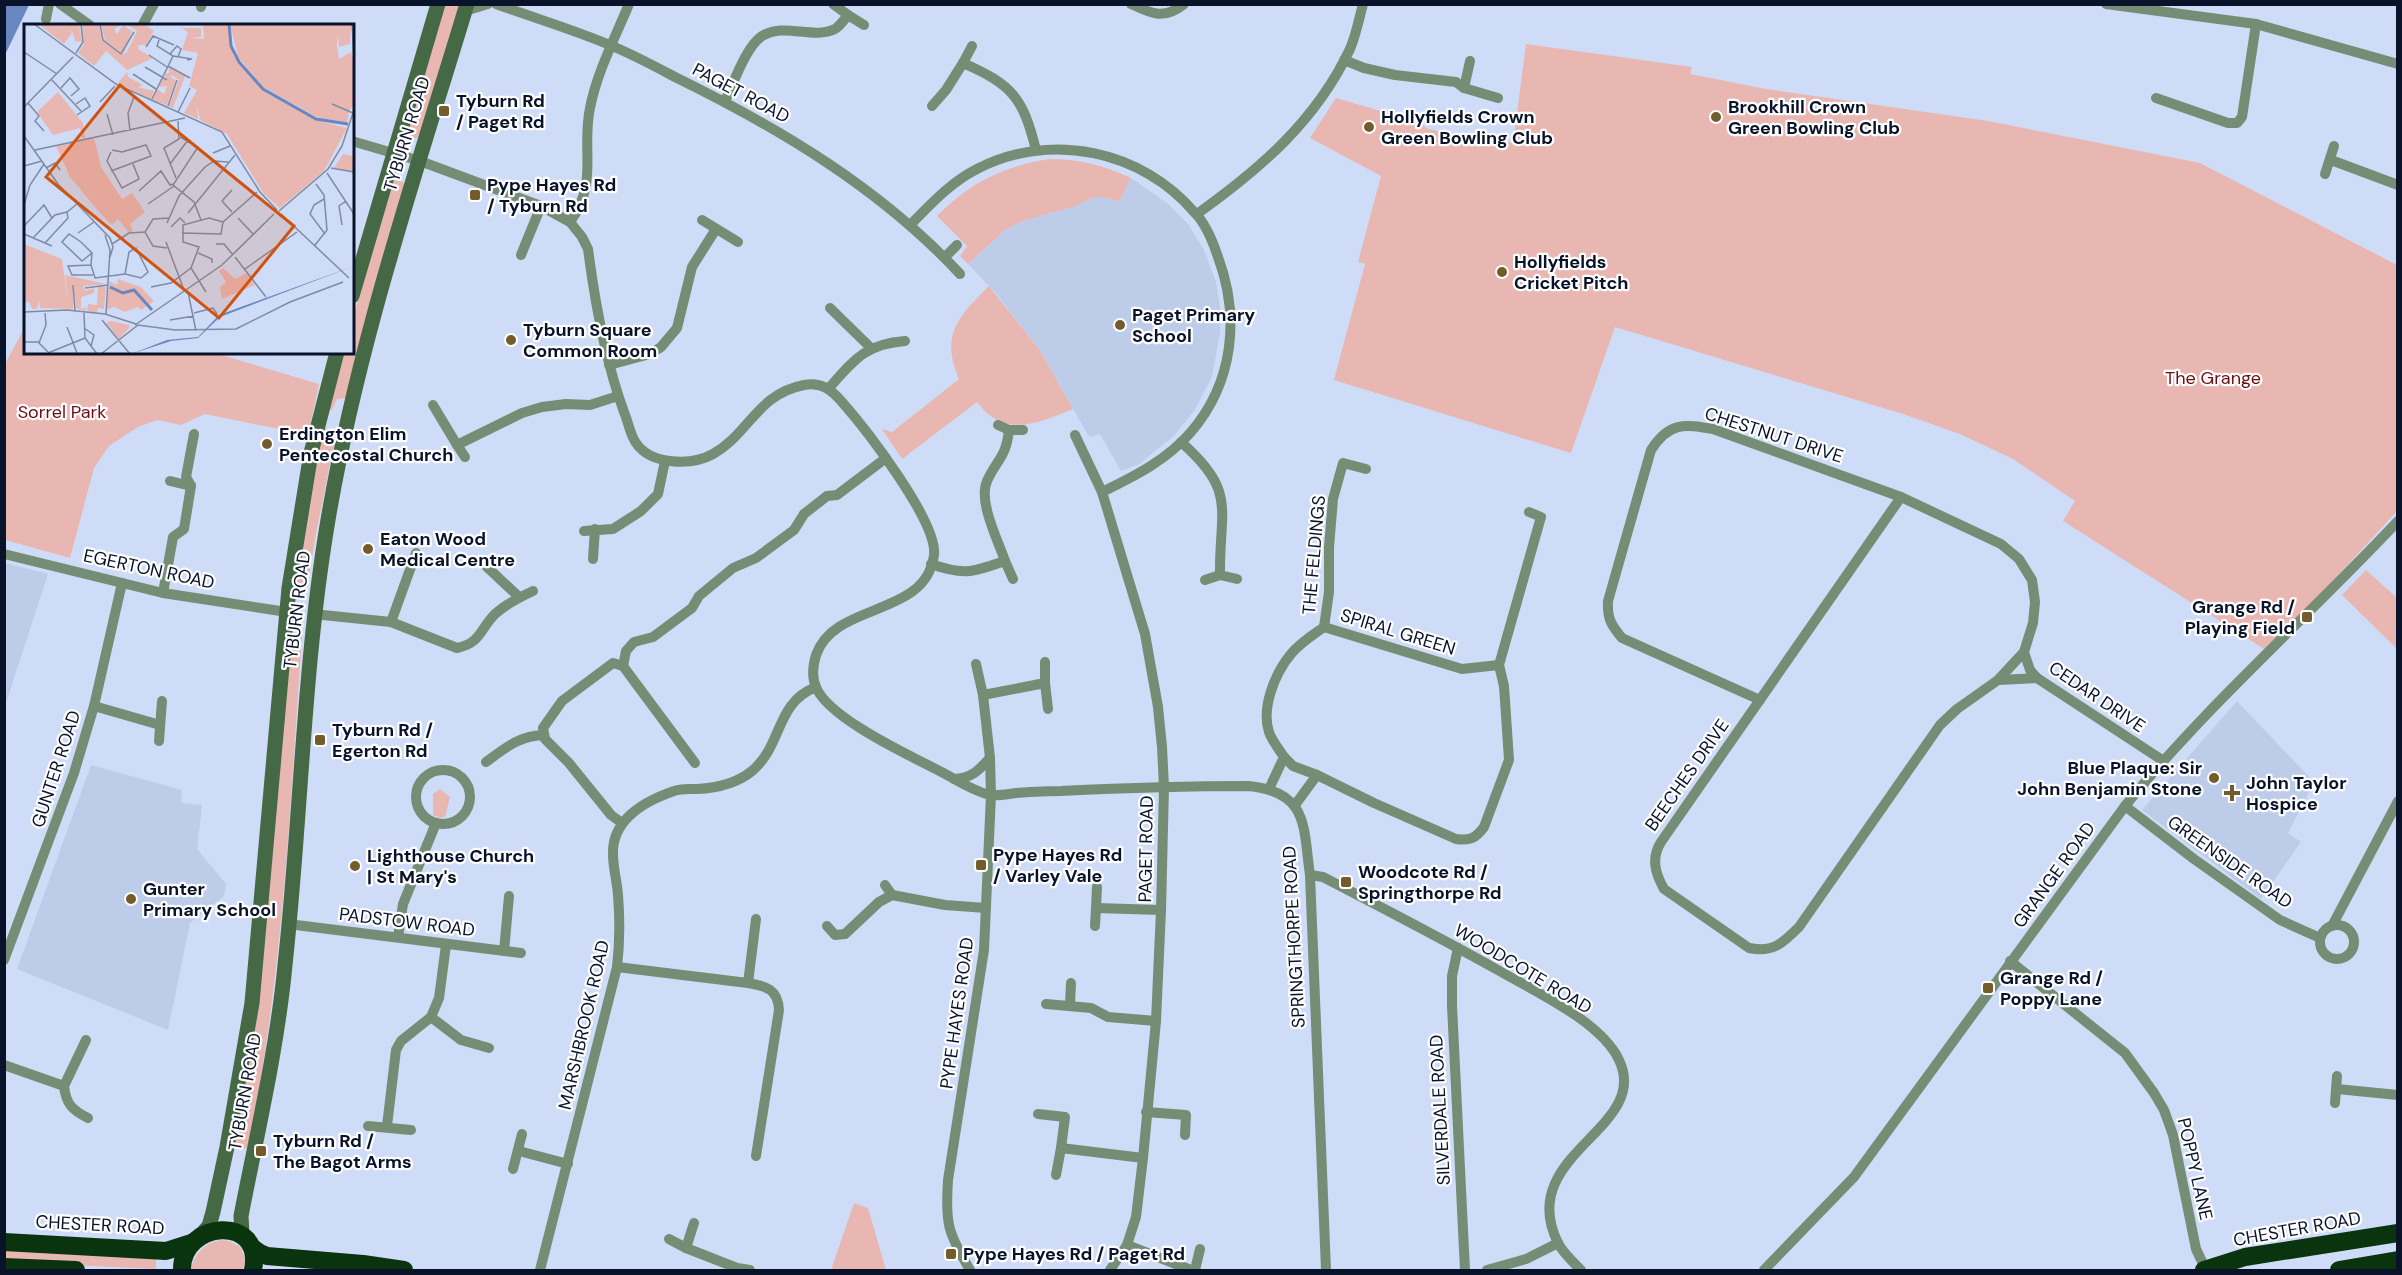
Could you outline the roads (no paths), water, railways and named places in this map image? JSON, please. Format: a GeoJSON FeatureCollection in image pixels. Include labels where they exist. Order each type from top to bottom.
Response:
{"type":"FeatureCollection","features":[{"type":"Feature","properties":{"kind":"highway","name":"CHESTER ROAD"},"geometry":{"type":"LineString","coordinates":[[4,1242],[166,1251],[221,1231],[230,1231],[247,1241]]}},
{"type":"Feature","properties":{"kind":"highway","name":"CHESTER ROAD"},"geometry":{"type":"LineString","coordinates":[[2205,1270],[2245,1257],[2264,1262],[2397,1233]]}},
{"type":"Feature","properties":{"kind":"highway"},"geometry":{"type":"LineString","coordinates":[[182,1270],[184,1256],[195,1240]]}},
{"type":"Feature","properties":{"kind":"highway"},"geometry":{"type":"LineString","coordinates":[[247,1241],[255,1260],[253,1270]]}},
{"type":"Feature","properties":{"kind":"highway"},"geometry":{"type":"LineString","coordinates":[[247,1241],[267,1256],[363,1264],[404,1270]]}},
{"type":"Feature","properties":{"kind":"highway"},"geometry":{"type":"LineString","coordinates":[[2338,1270],[2397,1260]]}},
{"type":"Feature","properties":{"kind":"highway"},"geometry":{"type":"LineString","coordinates":[[4,1267],[76,1270]]}},
{"type":"Feature","properties":{"kind":"main road","name":"TYBURN ROAD"},"geometry":{"type":"LineString","coordinates":[[354,290],[438,5]]}},
{"type":"Feature","properties":{"kind":"main road","name":"TYBURN ROAD"},"geometry":{"type":"LineString","coordinates":[[247,1241],[241,1216],[272,1054],[285,965],[314,614],[339,459],[362,363],[466,8]]}},
{"type":"Feature","properties":{"kind":"main road","name":"TYBURN ROAD"},"geometry":{"type":"LineString","coordinates":[[195,1240],[208,1226],[213,1212],[227,1147],[252,1003],[287,612],[297,531],[311,453],[336,354]]}},
{"type":"Feature","properties":{"kind":"main road"},"geometry":{"type":"LineString","coordinates":[[287,612],[314,614]]}},
{"type":"Feature","properties":{"kind":"street"},"geometry":{"type":"LineString","coordinates":[[46,19],[49,4]]}},
{"type":"Feature","properties":{"kind":"street"},"geometry":{"type":"LineString","coordinates":[[60,4],[88,24]]}},
{"type":"Feature","properties":{"kind":"street"},"geometry":{"type":"LineString","coordinates":[[143,24],[154,4]]}},
{"type":"Feature","properties":{"kind":"street"},"geometry":{"type":"LineString","coordinates":[[466,8],[488,4]]}},
{"type":"Feature","properties":{"kind":"street","name":"PAGET ROAD"},"geometry":{"type":"LineString","coordinates":[[496,4],[612,45],[776,129],[911,224],[960,274]]}},
{"type":"Feature","properties":{"kind":"street"},"geometry":{"type":"LineString","coordinates":[[570,222],[579,208],[588,181],[587,129],[594,88],[629,4]]}},
{"type":"Feature","properties":{"kind":"street"},"geometry":{"type":"LineString","coordinates":[[833,4],[864,25]]}},
{"type":"Feature","properties":{"kind":"street"},"geometry":{"type":"LineString","coordinates":[[1131,4],[1154,15],[1170,12],[1184,4]]}},
{"type":"Feature","properties":{"kind":"street"},"geometry":{"type":"LineString","coordinates":[[1197,214],[1237,185],[1289,139],[1323,96],[1351,45],[1363,4]]}},
{"type":"Feature","properties":{"kind":"street"},"geometry":{"type":"LineString","coordinates":[[2106,4],[2208,10],[2397,64]]}},
{"type":"Feature","properties":{"kind":"street"},"geometry":{"type":"LineString","coordinates":[[725,101],[752,47],[761,36],[780,30],[824,32],[837,28],[848,15]]}},
{"type":"Feature","properties":{"kind":"street"},"geometry":{"type":"LineString","coordinates":[[2156,98],[2228,123],[2237,123],[2242,117],[2256,24]]}},
{"type":"Feature","properties":{"kind":"street"},"geometry":{"type":"LineString","coordinates":[[932,106],[946,90],[972,46]]}},
{"type":"Feature","properties":{"kind":"street"},"geometry":{"type":"LineString","coordinates":[[1344,60],[1364,68],[1395,75],[1455,82],[1464,88],[1498,98]]}},
{"type":"Feature","properties":{"kind":"street"},"geometry":{"type":"LineString","coordinates":[[1464,88],[1470,62]]}},
{"type":"Feature","properties":{"kind":"street"},"geometry":{"type":"LineString","coordinates":[[963,63],[990,75],[1012,93],[1028,117],[1036,150]]}},
{"type":"Feature","properties":{"kind":"street"},"geometry":{"type":"LineString","coordinates":[[354,142],[395,152],[541,206],[570,222],[588,249],[609,365],[636,443],[665,461],[684,461],[710,456],[726,445],[768,402],[786,389],[813,384],[824,386],[842,402],[886,458],[928,528],[934,544],[926,578],[908,596],[849,622],[822,644],[816,655],[813,670],[816,687],[838,712],[883,741],[954,779],[991,795],[1164,787],[1248,786],[1269,789],[1290,798],[1295,805],[1317,775]]}},
{"type":"Feature","properties":{"kind":"street"},"geometry":{"type":"LineString","coordinates":[[2325,174],[2334,146]]}},
{"type":"Feature","properties":{"kind":"street"},"geometry":{"type":"LineString","coordinates":[[911,224],[958,180],[1012,154],[1036,150],[1072,150],[1111,156],[1154,176],[1176,193],[1197,214],[1214,244],[1226,279],[1231,308],[1232,333],[1228,360],[1221,381],[1201,418],[1181,442],[1150,468],[1102,492]]}},
{"type":"Feature","properties":{"kind":"street"},"geometry":{"type":"LineString","coordinates":[[2331,160],[2397,185]]}},
{"type":"Feature","properties":{"kind":"street"},"geometry":{"type":"LineString","coordinates":[[521,255],[541,206]]}},
{"type":"Feature","properties":{"kind":"street"},"geometry":{"type":"LineString","coordinates":[[702,220],[738,242]]}},
{"type":"Feature","properties":{"kind":"street"},"geometry":{"type":"LineString","coordinates":[[609,365],[650,354],[661,348],[677,328],[692,267],[716,229]]}},
{"type":"Feature","properties":{"kind":"street"},"geometry":{"type":"LineString","coordinates":[[945,257],[957,245]]}},
{"type":"Feature","properties":{"kind":"street"},"geometry":{"type":"LineString","coordinates":[[830,308],[871,348]]}},
{"type":"Feature","properties":{"kind":"street"},"geometry":{"type":"LineString","coordinates":[[824,386],[871,348],[885,342],[905,342]]}},
{"type":"Feature","properties":{"kind":"street"},"geometry":{"type":"LineString","coordinates":[[457,445],[522,413],[542,407],[566,404],[590,405],[618,396]]}},
{"type":"Feature","properties":{"kind":"street"},"geometry":{"type":"LineString","coordinates":[[433,405],[465,457]]}},
{"type":"Feature","properties":{"kind":"street","name":"CHESTNUT DRIVE"},"geometry":{"type":"LineString","coordinates":[[1760,700],[1622,638],[1612,626],[1608,615],[1608,601],[1652,450],[1658,440],[1669,431],[1685,424],[1713,429],[1901,496],[2001,544],[2019,559],[2031,580],[2035,603],[2033,623],[2024,652]]}},
{"type":"Feature","properties":{"kind":"street"},"geometry":{"type":"LineString","coordinates":[[998,425],[1009,430],[1023,430]]}},
{"type":"Feature","properties":{"kind":"street"},"geometry":{"type":"LineString","coordinates":[[1009,430],[1003,457],[987,481],[984,494],[986,506],[1013,579]]}},
{"type":"Feature","properties":{"kind":"street"},"geometry":{"type":"LineString","coordinates":[[163,593],[173,537],[184,529],[191,486],[186,477],[194,434]]}},
{"type":"Feature","properties":{"kind":"street","name":"PAGET ROAD"},"geometry":{"type":"LineString","coordinates":[[1075,435],[1102,492],[1144,634],[1158,706],[1164,787],[1156,1021],[1143,1158],[1136,1217],[1127,1245],[1110,1270]]}},
{"type":"Feature","properties":{"kind":"street"},"geometry":{"type":"LineString","coordinates":[[1181,442],[1211,473],[1220,491],[1224,514],[1220,575]]}},
{"type":"Feature","properties":{"kind":"street"},"geometry":{"type":"LineString","coordinates":[[622,666],[626,651],[634,642],[653,637],[692,608],[699,596],[733,568],[756,558],[794,530],[804,514],[827,496],[837,495],[886,458]]}},
{"type":"Feature","properties":{"kind":"street"},"geometry":{"type":"LineString","coordinates":[[593,559],[590,530],[613,529],[641,511],[658,494],[665,461]]}},
{"type":"Feature","properties":{"kind":"street","name":"THE FELDINGS"},"geometry":{"type":"LineString","coordinates":[[1284,757],[1270,733],[1267,721],[1267,710],[1274,683],[1291,654],[1324,627],[1329,592],[1329,547],[1333,499],[1343,463],[1366,469]]}},
{"type":"Feature","properties":{"kind":"street"},"geometry":{"type":"LineString","coordinates":[[170,482],[191,486]]}},
{"type":"Feature","properties":{"kind":"street","name":"BEECHES DRIVE"},"geometry":{"type":"LineString","coordinates":[[1901,496],[1660,842],[1656,850],[1655,864],[1657,876],[1664,889],[1749,948],[1762,951],[1784,942],[1799,927],[1940,725],[1964,703],[1998,680],[2024,652]]}},
{"type":"Feature","properties":{"kind":"street"},"geometry":{"type":"LineString","coordinates":[[1269,789],[1284,757],[1293,766],[1456,838],[1469,840],[1479,834],[1485,826],[1509,760],[1504,686],[1499,665],[1541,517],[1529,512]]}},
{"type":"Feature","properties":{"kind":"street","name":"GRANGE ROAD"},"geometry":{"type":"LineString","coordinates":[[1764,1270],[1854,1177],[2010,961],[2162,760],[2355,567],[2397,521]]}},
{"type":"Feature","properties":{"kind":"street"},"geometry":{"type":"LineString","coordinates":[[391,622],[416,553]]}},
{"type":"Feature","properties":{"kind":"street","name":"EGERTON ROAD"},"geometry":{"type":"LineString","coordinates":[[4,554],[163,593],[287,612]]}},
{"type":"Feature","properties":{"kind":"street"},"geometry":{"type":"LineString","coordinates":[[931,564],[960,572],[973,571],[1005,561]]}},
{"type":"Feature","properties":{"kind":"street"},"geometry":{"type":"LineString","coordinates":[[487,567],[519,597]]}},
{"type":"Feature","properties":{"kind":"street"},"geometry":{"type":"LineString","coordinates":[[1205,580],[1220,575],[1237,579]]}},
{"type":"Feature","properties":{"kind":"street","name":"GUNTER ROAD"},"geometry":{"type":"LineString","coordinates":[[4,960],[70,782],[94,706],[122,583]]}},
{"type":"Feature","properties":{"kind":"street"},"geometry":{"type":"LineString","coordinates":[[314,614],[391,622],[457,648],[469,646],[495,614],[532,591]]}},
{"type":"Feature","properties":{"kind":"street","name":"SPIRAL GREEN"},"geometry":{"type":"LineString","coordinates":[[1324,627],[1462,669],[1499,665]]}},
{"type":"Feature","properties":{"kind":"street","name":"CEDAR DRIVE"},"geometry":{"type":"LineString","coordinates":[[2024,652],[2030,670],[2037,678],[2162,760]]}},
{"type":"Feature","properties":{"kind":"street"},"geometry":{"type":"LineString","coordinates":[[1045,662],[1048,709]]}},
{"type":"Feature","properties":{"kind":"street"},"geometry":{"type":"LineString","coordinates":[[695,763],[622,666],[614,663],[562,701],[543,728],[543,735],[611,815],[622,823],[639,806],[676,790],[722,787],[750,772],[764,759],[792,702],[801,693],[816,687]]}},
{"type":"Feature","properties":{"kind":"street","name":"PYPE HAYES ROAD"},"geometry":{"type":"LineString","coordinates":[[970,1270],[951,1234],[946,1211],[948,1180],[982,968],[986,908],[991,795],[990,758],[983,695],[976,664]]}},
{"type":"Feature","properties":{"kind":"street"},"geometry":{"type":"LineString","coordinates":[[1998,680],[2037,678]]}},
{"type":"Feature","properties":{"kind":"street"},"geometry":{"type":"LineString","coordinates":[[983,695],[1045,683]]}},
{"type":"Feature","properties":{"kind":"street"},"geometry":{"type":"LineString","coordinates":[[159,741],[162,701]]}},
{"type":"Feature","properties":{"kind":"street"},"geometry":{"type":"LineString","coordinates":[[94,706],[160,725]]}},
{"type":"Feature","properties":{"kind":"street"},"geometry":{"type":"LineString","coordinates":[[653,727],[662,720]]}},
{"type":"Feature","properties":{"kind":"street"},"geometry":{"type":"LineString","coordinates":[[486,762],[515,741],[531,735],[543,735]]}},
{"type":"Feature","properties":{"kind":"street"},"geometry":{"type":"LineString","coordinates":[[954,779],[967,778],[976,773],[990,758]]}},
{"type":"Feature","properties":{"kind":"street"},"geometry":{"type":"LineString","coordinates":[[437,770],[451,770],[464,778],[470,790],[470,803],[462,817],[453,822],[436,823],[424,816],[418,807],[416,797],[418,784],[427,774],[437,770]]}},
{"type":"Feature","properties":{"kind":"street"},"geometry":{"type":"LineString","coordinates":[[2320,938],[2325,930],[2332,926],[2397,801]]}},
{"type":"Feature","properties":{"kind":"street","name":"SPRINGTHORPE ROAD"},"geometry":{"type":"LineString","coordinates":[[1295,805],[1304,829],[1310,875],[1326,1270]]}},
{"type":"Feature","properties":{"kind":"street","name":"GREENSIDE ROAD"},"geometry":{"type":"LineString","coordinates":[[2125,806],[2194,859],[2280,920],[2320,938],[2320,947],[2324,953],[2331,958],[2341,959],[2347,956],[2353,948],[2352,934],[2344,926],[2332,926]]}},
{"type":"Feature","properties":{"kind":"street"},"geometry":{"type":"LineString","coordinates":[[398,937],[403,904],[436,823]]}},
{"type":"Feature","properties":{"kind":"street","name":"MARSHBROOK ROAD"},"geometry":{"type":"LineString","coordinates":[[540,1270],[617,967],[621,935],[613,853],[615,835],[622,823]]}},
{"type":"Feature","properties":{"kind":"street","name":"WOODCOTE ROAD"},"geometry":{"type":"LineString","coordinates":[[1310,875],[1323,877],[1569,1010],[1597,1032],[1619,1060],[1623,1093],[1615,1111],[1569,1161],[1550,1194],[1551,1219],[1558,1243],[1581,1270]]}},
{"type":"Feature","properties":{"kind":"street"},"geometry":{"type":"LineString","coordinates":[[885,885],[892,895]]}},
{"type":"Feature","properties":{"kind":"street"},"geometry":{"type":"LineString","coordinates":[[1095,926],[1097,887]]}},
{"type":"Feature","properties":{"kind":"street"},"geometry":{"type":"LineString","coordinates":[[827,926],[835,935],[844,934],[879,902],[892,895],[945,905],[986,908]]}},
{"type":"Feature","properties":{"kind":"street"},"geometry":{"type":"LineString","coordinates":[[504,951],[509,896]]}},
{"type":"Feature","properties":{"kind":"street"},"geometry":{"type":"LineString","coordinates":[[1096,908],[1161,910]]}},
{"type":"Feature","properties":{"kind":"street"},"geometry":{"type":"LineString","coordinates":[[748,983],[756,919]]}},
{"type":"Feature","properties":{"kind":"street","name":"PADSTOW ROAD"},"geometry":{"type":"LineString","coordinates":[[288,924],[521,953]]}},
{"type":"Feature","properties":{"kind":"street"},"geometry":{"type":"LineString","coordinates":[[387,1126],[396,1050],[401,1041],[431,1017],[439,998],[446,945]]}},
{"type":"Feature","properties":{"kind":"street","name":"SILVERDALE ROAD"},"geometry":{"type":"LineString","coordinates":[[1458,948],[1452,976],[1452,1006],[1466,1270]]}},
{"type":"Feature","properties":{"kind":"street","name":"POPPY LANE"},"geometry":{"type":"LineString","coordinates":[[2010,961],[2125,1053],[2154,1093],[2164,1110],[2173,1136],[2196,1249],[2205,1270]]}},
{"type":"Feature","properties":{"kind":"street"},"geometry":{"type":"LineString","coordinates":[[617,967],[748,983],[769,988],[777,998],[756,1156]]}},
{"type":"Feature","properties":{"kind":"street"},"geometry":{"type":"LineString","coordinates":[[1070,1005],[1071,983]]}},
{"type":"Feature","properties":{"kind":"street"},"geometry":{"type":"LineString","coordinates":[[1046,1004],[1091,1008],[1108,1017],[1156,1021]]}},
{"type":"Feature","properties":{"kind":"street"},"geometry":{"type":"LineString","coordinates":[[431,1017],[461,1040],[489,1048]]}},
{"type":"Feature","properties":{"kind":"street"},"geometry":{"type":"LineString","coordinates":[[86,1040],[64,1086],[73,1111],[88,1118]]}},
{"type":"Feature","properties":{"kind":"street"},"geometry":{"type":"LineString","coordinates":[[4,1065],[64,1086]]}},
{"type":"Feature","properties":{"kind":"street"},"geometry":{"type":"LineString","coordinates":[[2335,1103],[2337,1076]]}},
{"type":"Feature","properties":{"kind":"street"},"geometry":{"type":"LineString","coordinates":[[2337,1089],[2397,1095]]}},
{"type":"Feature","properties":{"kind":"street"},"geometry":{"type":"LineString","coordinates":[[1146,1112],[1186,1115],[1185,1134]]}},
{"type":"Feature","properties":{"kind":"street"},"geometry":{"type":"LineString","coordinates":[[1038,1114],[1065,1117],[1056,1175]]}},
{"type":"Feature","properties":{"kind":"street"},"geometry":{"type":"LineString","coordinates":[[368,1126],[411,1130]]}},
{"type":"Feature","properties":{"kind":"street"},"geometry":{"type":"LineString","coordinates":[[513,1169],[522,1134]]}},
{"type":"Feature","properties":{"kind":"street"},"geometry":{"type":"LineString","coordinates":[[1061,1148],[1143,1158]]}},
{"type":"Feature","properties":{"kind":"street"},"geometry":{"type":"LineString","coordinates":[[519,1151],[568,1164]]}},
{"type":"Feature","properties":{"kind":"street"},"geometry":{"type":"LineString","coordinates":[[686,1248],[694,1223]]}},
{"type":"Feature","properties":{"kind":"street"},"geometry":{"type":"LineString","coordinates":[[669,1239],[737,1268],[750,1270]]}},
{"type":"Feature","properties":{"kind":"street"},"geometry":{"type":"LineString","coordinates":[[1487,1270],[1526,1259],[1558,1243]]}},
{"type":"Feature","properties":{"kind":"street"},"geometry":{"type":"LineString","coordinates":[[1127,1245],[1193,1270],[1200,1249]]}},
{"type":"Feature","properties":{"kind":"water"},"geometry":{"type":"Polygon","coordinates":[[[6,5],[29,5],[5,55],[4,9],[6,5]]]}},
{"type":"Feature","properties":{"kind":"place","name":"Tyburn Rd / Paget Rd"},"geometry":{"type":"Point","coordinates":[444,111]}},
{"type":"Feature","properties":{"kind":"place","name":"Brookhill Crown Green Bowling Club"},"geometry":{"type":"Point","coordinates":[1716,117]}},
{"type":"Feature","properties":{"kind":"place","name":"Hollyfields Crown Green Bowling Club"},"geometry":{"type":"Point","coordinates":[1369,127]}},
{"type":"Feature","properties":{"kind":"place","name":"Pype Hayes Rd / Tyburn Rd"},"geometry":{"type":"Point","coordinates":[475,195]}},
{"type":"Feature","properties":{"kind":"place","name":"Hollyfields Cricket Pitch"},"geometry":{"type":"Point","coordinates":[1502,272]}},
{"type":"Feature","properties":{"kind":"place","name":"Paget Primary School"},"geometry":{"type":"Point","coordinates":[1120,325]}},
{"type":"Feature","properties":{"kind":"place","name":"Tyburn Square Common Room"},"geometry":{"type":"Point","coordinates":[511,340]}},
{"type":"Feature","properties":{"kind":"place","name":"Erdington Elim Pentecostal Church"},"geometry":{"type":"Point","coordinates":[267,444]}},
{"type":"Feature","properties":{"kind":"place","name":"Eaton Wood Medical Centre"},"geometry":{"type":"Point","coordinates":[368,549]}},
{"type":"Feature","properties":{"kind":"place","name":"Grange Rd / Playing Field"},"geometry":{"type":"Point","coordinates":[2307,617]}},
{"type":"Feature","properties":{"kind":"place","name":"Tyburn Rd / Egerton Rd"},"geometry":{"type":"Point","coordinates":[320,740]}},
{"type":"Feature","properties":{"kind":"place","name":"Blue Plaque: Sir John Benjamin Stone"},"geometry":{"type":"Point","coordinates":[2214,778]}},
{"type":"Feature","properties":{"kind":"place","name":"John Taylor Hospice"},"geometry":{"type":"Point","coordinates":[2232,793]}},
{"type":"Feature","properties":{"kind":"place","name":"Pype Hayes Rd / Varley Vale"},"geometry":{"type":"Point","coordinates":[981,865]}},
{"type":"Feature","properties":{"kind":"place","name":"Lighthouse Church | St Mary's"},"geometry":{"type":"Point","coordinates":[355,866]}},
{"type":"Feature","properties":{"kind":"place","name":"Woodcote Rd / Springthorpe Rd"},"geometry":{"type":"Point","coordinates":[1346,882]}},
{"type":"Feature","properties":{"kind":"place","name":"Gunter Primary School"},"geometry":{"type":"Point","coordinates":[131,899]}},
{"type":"Feature","properties":{"kind":"place","name":"Grange Rd / Poppy Lane"},"geometry":{"type":"Point","coordinates":[1988,988]}},
{"type":"Feature","properties":{"kind":"place","name":"Tyburn Rd / The Bagot Arms"},"geometry":{"type":"Point","coordinates":[261,1151]}},
{"type":"Feature","properties":{"kind":"place","name":"Pype Hayes Rd / Paget Rd"},"geometry":{"type":"Point","coordinates":[951,1254]}},
{"type":"Feature","properties":{"kind":"park label","name":"The Grange"},"geometry":{"type":"Point","coordinates":[2213,378]}},
{"type":"Feature","properties":{"kind":"park label","name":"Sorrel Park"},"geometry":{"type":"Point","coordinates":[62,412]}}]}
